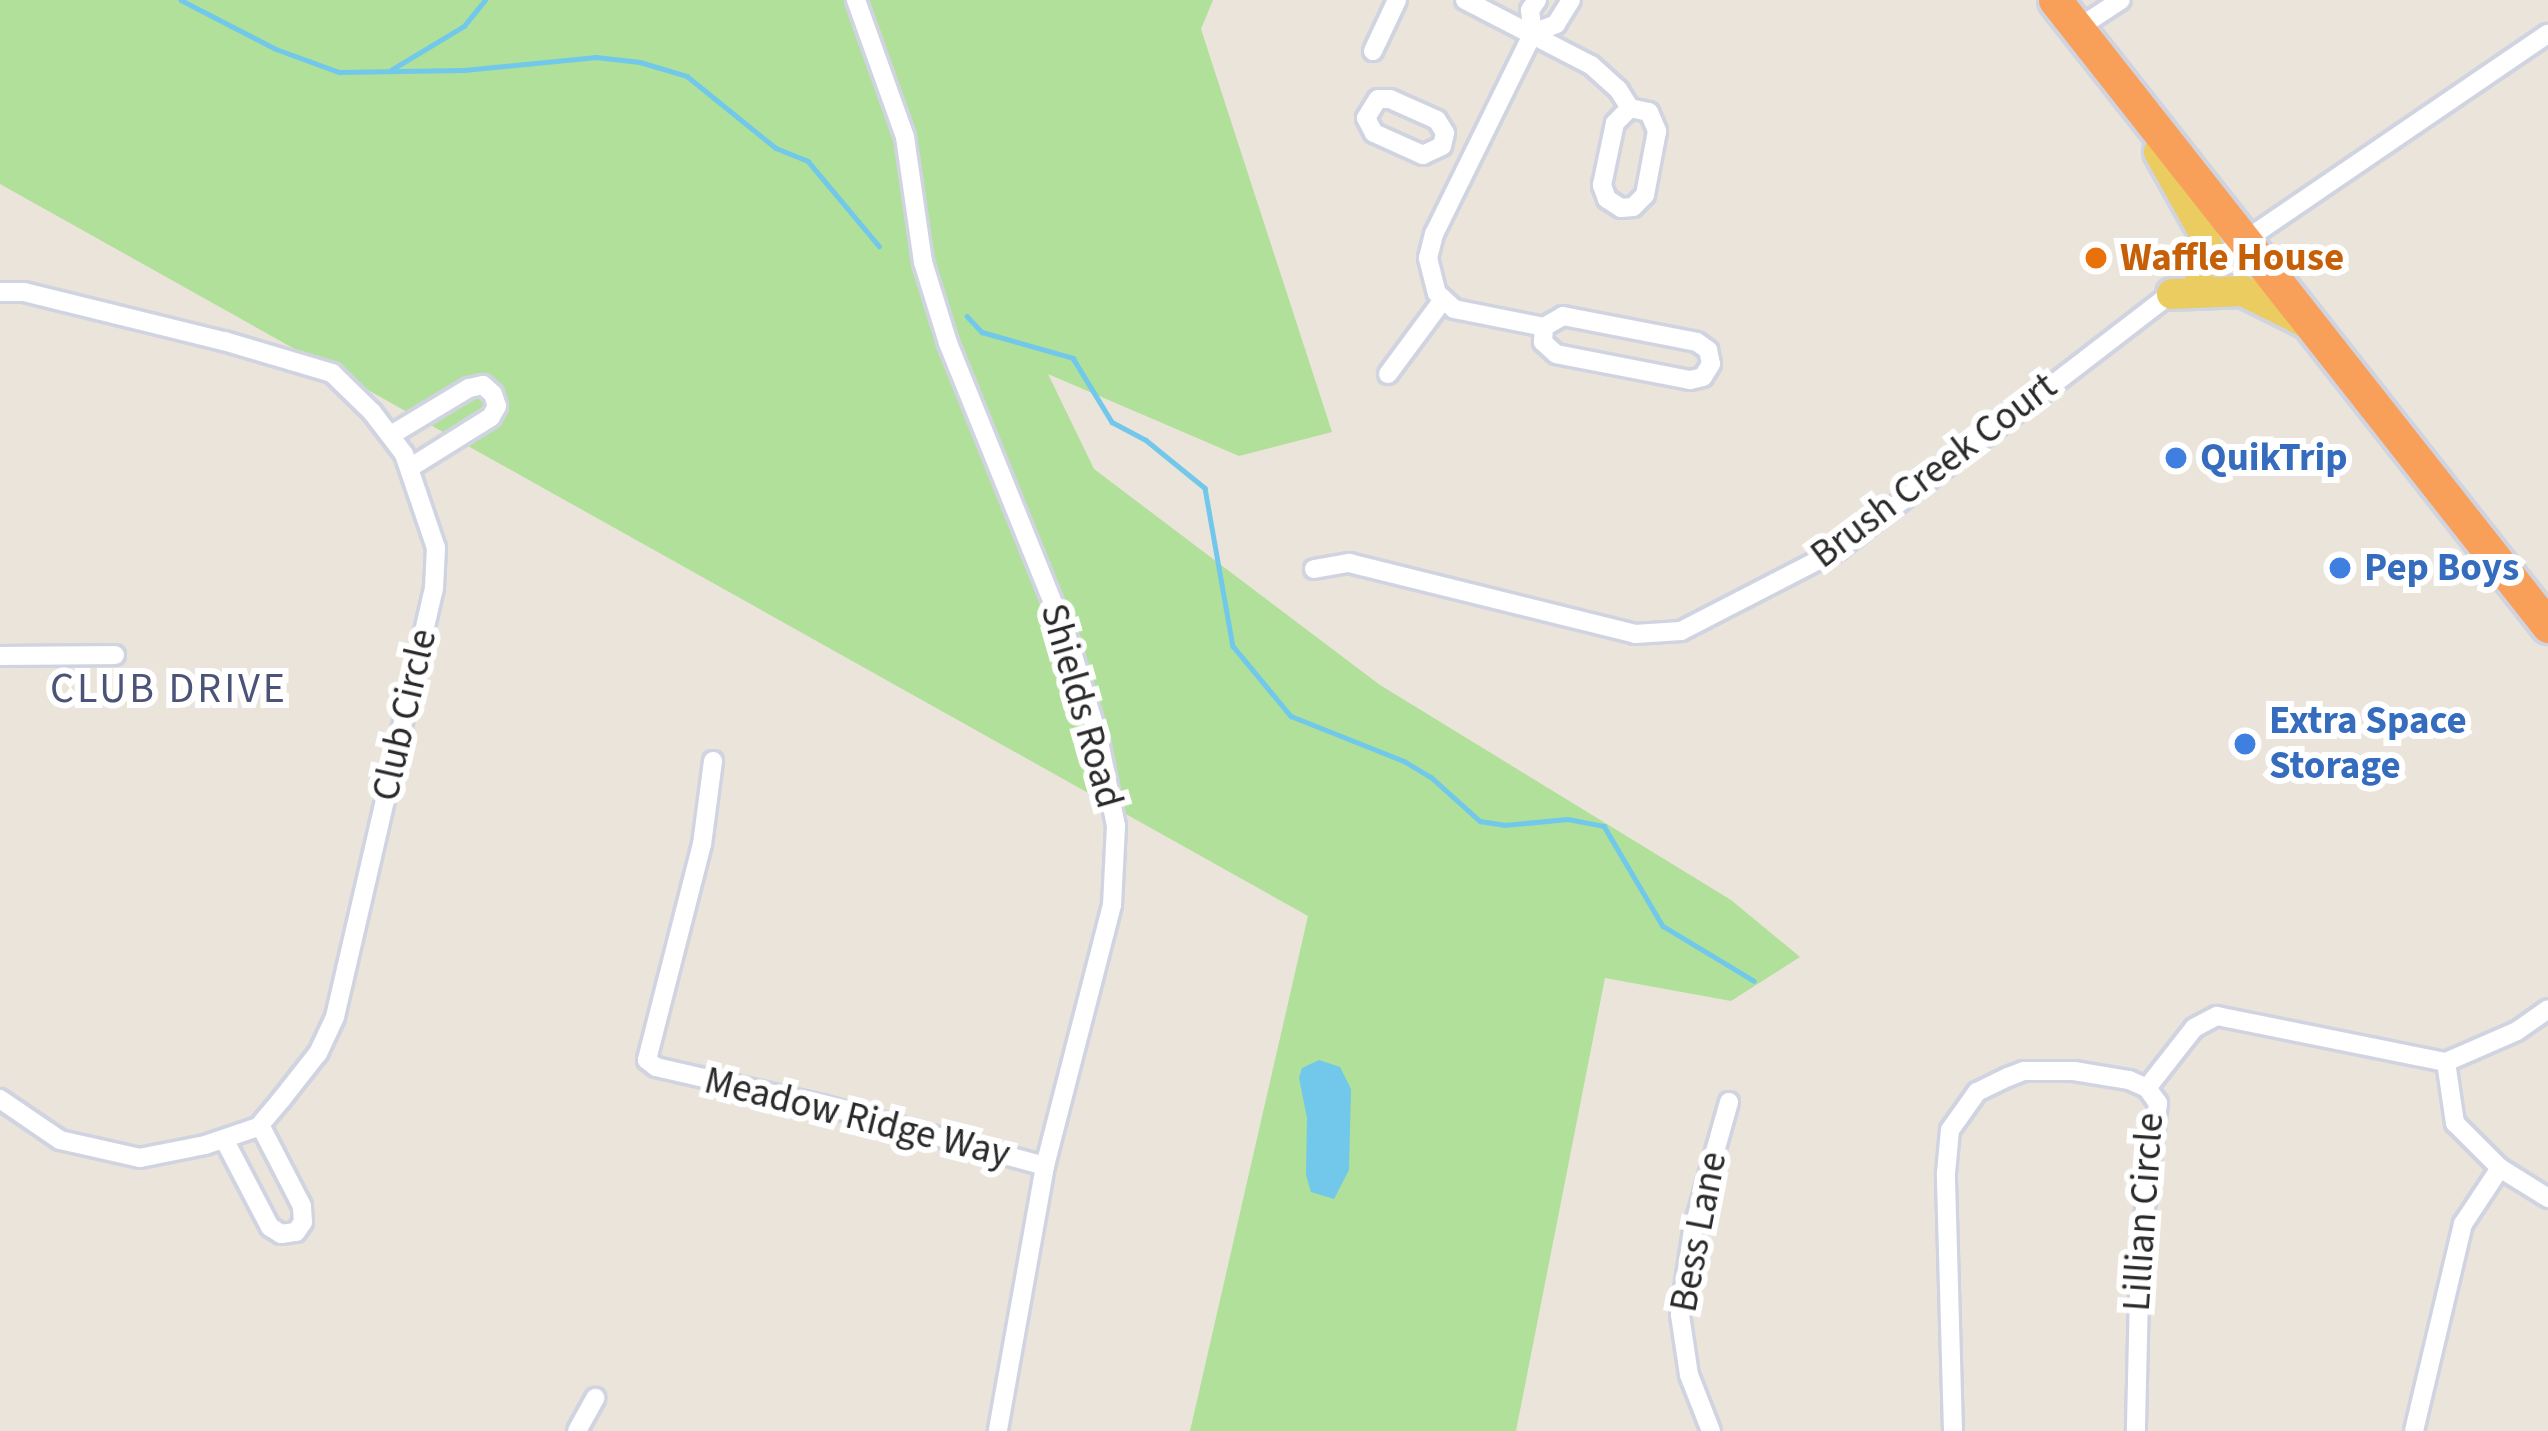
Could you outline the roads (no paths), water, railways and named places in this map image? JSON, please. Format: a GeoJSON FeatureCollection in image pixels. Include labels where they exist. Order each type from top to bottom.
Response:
{"type":"FeatureCollection","features":[{"type":"Feature","properties":{"kind":"highway"},"geometry":{"type":"LineString","coordinates":[[2055,0],[2548,626]]}},
{"type":"Feature","properties":{"kind":"main road"},"geometry":{"type":"LineString","coordinates":[[2116,80],[2195,214],[2206,245],[2199,271]]}},
{"type":"Feature","properties":{"kind":"main road"},"geometry":{"type":"LineString","coordinates":[[2172,294],[2195,289],[2243,291],[2314,327]]}},
{"type":"Feature","properties":{"kind":"street","name":"Shields Road"},"geometry":{"type":"LineString","coordinates":[[856,0],[904,137],[922,262],[948,343],[1069,642],[1099,741],[1116,826],[1112,905],[1045,1166],[998,1431]]}},
{"type":"Feature","properties":{"kind":"street"},"geometry":{"type":"LineString","coordinates":[[1372,51],[1397,0]]}},
{"type":"Feature","properties":{"kind":"street"},"geometry":{"type":"LineString","coordinates":[[1465,0],[1602,73],[1630,108],[1649,112],[1658,128],[1645,195],[1633,207],[1621,208],[1608,201],[1602,185],[1615,123],[1630,108]]}},
{"type":"Feature","properties":{"kind":"street"},"geometry":{"type":"LineString","coordinates":[[1537,0],[1530,10],[1533,33],[1429,250],[1431,277],[1442,301],[1457,310],[1544,327],[1563,316],[1702,344],[1711,364],[1694,380],[1554,353],[1543,342],[1544,327]]}},
{"type":"Feature","properties":{"kind":"street"},"geometry":{"type":"LineString","coordinates":[[1533,33],[1556,24],[1571,0]]}},
{"type":"Feature","properties":{"kind":"street"},"geometry":{"type":"LineString","coordinates":[[2078,28],[2121,0]]}},
{"type":"Feature","properties":{"kind":"street","name":"Brush Creek Court"},"geometry":{"type":"LineString","coordinates":[[1314,569],[1348,563],[1634,634],[1681,631],[1838,550],[2199,271],[2548,34]]}},
{"type":"Feature","properties":{"kind":"street"},"geometry":{"type":"LineString","coordinates":[[1444,142],[1473,154]]}},
{"type":"Feature","properties":{"kind":"street","name":"Club Circle"},"geometry":{"type":"LineString","coordinates":[[0,292],[24,292],[332,373],[392,435],[411,467],[436,548],[429,611],[335,1017],[318,1053],[260,1125],[224,1139],[140,1158],[60,1140],[0,1099]]}},
{"type":"Feature","properties":{"kind":"street"},"geometry":{"type":"LineString","coordinates":[[1388,374],[1442,301]]}},
{"type":"Feature","properties":{"kind":"street"},"geometry":{"type":"LineString","coordinates":[[1641,370],[1648,333]]}},
{"type":"Feature","properties":{"kind":"street"},"geometry":{"type":"LineString","coordinates":[[392,435],[469,388],[483,386],[494,394],[497,406],[491,417],[411,467]]}},
{"type":"Feature","properties":{"kind":"street"},"geometry":{"type":"LineString","coordinates":[[0,656],[115,655]]}},
{"type":"Feature","properties":{"kind":"street","name":"Meadow Ridge Way"},"geometry":{"type":"LineString","coordinates":[[713,761],[702,844],[647,1060],[669,1070],[822,1105],[1045,1166]]}},
{"type":"Feature","properties":{"kind":"street"},"geometry":{"type":"LineString","coordinates":[[2147,1088],[2194,1028],[2217,1016],[2446,1062],[2517,1031],[2548,1009]]}},
{"type":"Feature","properties":{"kind":"street"},"geometry":{"type":"LineString","coordinates":[[2446,1062],[2446,1094],[2455,1123],[2500,1168],[2548,1198]]}},
{"type":"Feature","properties":{"kind":"street","name":"Lillian Circle"},"geometry":{"type":"LineString","coordinates":[[1953,1431],[1946,1173],[1950,1130],[1977,1092],[2024,1071],[2111,1075],[2147,1088],[2158,1103],[2139,1267],[2136,1431]]}},
{"type":"Feature","properties":{"kind":"street","name":"Bess Lane"},"geometry":{"type":"LineString","coordinates":[[1711,1431],[1689,1375],[1680,1315],[1688,1253],[1729,1102]]}},
{"type":"Feature","properties":{"kind":"street"},"geometry":{"type":"LineString","coordinates":[[224,1139],[270,1227],[281,1234],[296,1232],[303,1222],[302,1206],[260,1125]]}},
{"type":"Feature","properties":{"kind":"street"},"geometry":{"type":"LineString","coordinates":[[2414,1431],[2463,1224],[2500,1168]]}},
{"type":"Feature","properties":{"kind":"street"},"geometry":{"type":"LineString","coordinates":[[577,1431],[595,1398]]}},
{"type":"Feature","properties":{"kind":"water"},"geometry":{"type":"Polygon","coordinates":[[[1319,1060],[1340,1067],[1351,1089],[1349,1170],[1334,1199],[1311,1192],[1306,1175],[1307,1118],[1299,1078],[1302,1068],[1319,1060]]]}},
{"type":"Feature","properties":{"kind":"waterway"},"geometry":{"type":"LineString","coordinates":[[181,0],[276,49],[339,72],[464,70],[596,57],[640,62],[687,76],[776,148],[808,161],[879,246]]}},
{"type":"Feature","properties":{"kind":"waterway"},"geometry":{"type":"LineString","coordinates":[[391,70],[464,26],[485,0]]}},
{"type":"Feature","properties":{"kind":"waterway"},"geometry":{"type":"LineString","coordinates":[[967,316],[982,332],[1073,358],[1112,422],[1146,440],[1205,488],[1233,646],[1291,716],[1404,761],[1431,777],[1480,821],[1504,825],[1568,819],[1604,826],[1663,926],[1754,981]]}},
{"type":"Feature","properties":{"kind":"place","name":"Waffle House"},"geometry":{"type":"Point","coordinates":[2096,258]}},
{"type":"Feature","properties":{"kind":"place","name":"QuikTrip"},"geometry":{"type":"Point","coordinates":[2176,458]}},
{"type":"Feature","properties":{"kind":"place","name":"Pep Boys"},"geometry":{"type":"Point","coordinates":[2340,568]}},
{"type":"Feature","properties":{"kind":"place","name":"Extra Space Storage"},"geometry":{"type":"Point","coordinates":[2245,744]}},
{"type":"Feature","properties":{"kind":"district","name":"CLUB DRIVE"},"geometry":{"type":"Point","coordinates":[169,689]}}]}
